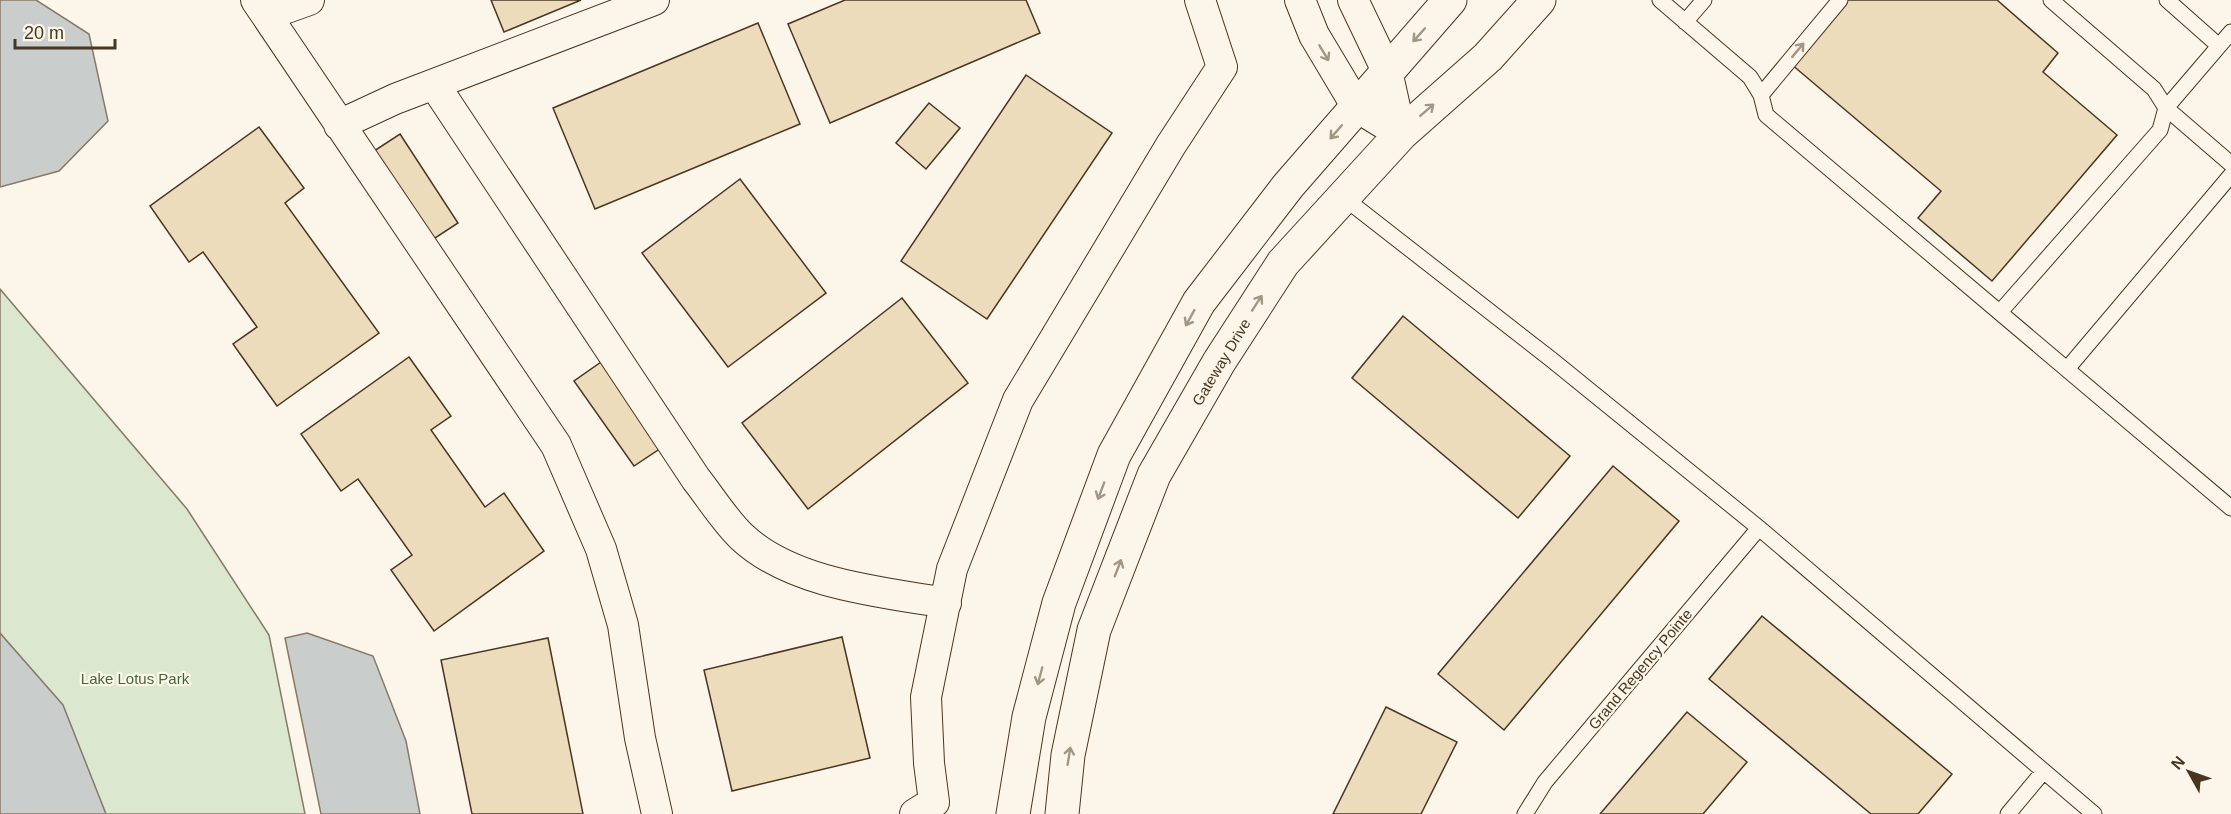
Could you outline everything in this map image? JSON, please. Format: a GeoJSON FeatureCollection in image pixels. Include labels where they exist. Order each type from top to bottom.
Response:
{"type":"FeatureCollection","features":[{"type":"Feature","properties":{"kind":"street"},"geometry":{"type":"LineString","coordinates":[[309,0],[262,7],[339,125],[556,445],[601,549],[623,625],[640,738],[657,814]]}},
{"type":"Feature","properties":{"kind":"street"},"geometry":{"type":"LineString","coordinates":[[339,125],[434,84],[654,0]]}},
{"type":"Feature","properties":{"kind":"street"},"geometry":{"type":"LineString","coordinates":[[915,814],[934,802],[929,763],[926,697],[952,569],[1018,400],[1171,145],[1222,68],[1200,0]]}},
{"type":"Feature","properties":{"kind":"street"},"geometry":{"type":"LineString","coordinates":[[1300,0],[1314,35],[1357,107],[1401,134]]}},
{"type":"Feature","properties":{"kind":"street"},"geometry":{"type":"LineString","coordinates":[[1353,0],[1387,71],[1401,134]]}},
{"type":"Feature","properties":{"kind":"street"},"geometry":{"type":"LineString","coordinates":[[1013,814],[1029,717],[1059,603],[1114,456],[1199,302],[1288,186],[1450,0]]}},
{"type":"Feature","properties":{"kind":"street","name":"Gateway Drive"},"geometry":{"type":"LineString","coordinates":[[1062,814],[1068,755],[1094,630],[1154,476],[1219,362],[1283,263],[1401,134],[1488,57],[1539,0]]}},
{"type":"Feature","properties":{"kind":"street"},"geometry":{"type":"LineString","coordinates":[[434,84],[696,479],[742,537],[791,569],[847,586],[946,603]]}},
{"type":"Feature","properties":{"kind":"lane"},"geometry":{"type":"LineString","coordinates":[[1660,0],[1750,77],[1761,95],[1766,115],[2231,508]]}},
{"type":"Feature","properties":{"kind":"lane"},"geometry":{"type":"LineString","coordinates":[[1685,22],[1704,0]]}},
{"type":"Feature","properties":{"kind":"lane"},"geometry":{"type":"LineString","coordinates":[[1761,95],[1840,0]]}},
{"type":"Feature","properties":{"kind":"lane"},"geometry":{"type":"LineString","coordinates":[[2051,0],[2154,89],[2166,108],[2231,164]]}},
{"type":"Feature","properties":{"kind":"lane"},"geometry":{"type":"LineString","coordinates":[[2167,0],[2219,46]]}},
{"type":"Feature","properties":{"kind":"lane"},"geometry":{"type":"LineString","coordinates":[[2000,312],[2160,130],[2166,108],[2231,32]]}},
{"type":"Feature","properties":{"kind":"lane"},"geometry":{"type":"LineString","coordinates":[[2067,369],[2231,175]]}},
{"type":"Feature","properties":{"kind":"lane"},"geometry":{"type":"LineString","coordinates":[[1343,197],[1552,360],[1759,528],[2094,814]]}},
{"type":"Feature","properties":{"kind":"lane","name":"Grand Regency Pointe"},"geometry":{"type":"LineString","coordinates":[[1525,814],[1545,782],[1759,528]]}},
{"type":"Feature","properties":{"kind":"lane"},"geometry":{"type":"LineString","coordinates":[[2008,814],[2043,772]]}},
{"type":"Feature","properties":{"kind":"green space","name":"Lake Lotus Park"},"geometry":{"type":"Polygon","coordinates":[[[0,289],[187,509],[269,635],[305,814],[0,814],[0,289]]]}},
{"type":"Feature","properties":{"kind":"shaded area"},"geometry":{"type":"Polygon","coordinates":[[[0,0],[36,0],[89,34],[108,121],[59,171],[0,187],[0,0]]]}},
{"type":"Feature","properties":{"kind":"shaded area"},"geometry":{"type":"Polygon","coordinates":[[[0,633],[63,705],[106,814],[0,814],[0,633]]]}},
{"type":"Feature","properties":{"kind":"shaded area"},"geometry":{"type":"Polygon","coordinates":[[[307,633],[373,656],[406,741],[420,814],[321,814],[285,638],[307,633]]]}},
{"type":"Feature","properties":{"kind":"building"},"geometry":{"type":"Polygon","coordinates":[[[491,0],[581,0],[504,32],[491,0]]]}},
{"type":"Feature","properties":{"kind":"building"},"geometry":{"type":"Polygon","coordinates":[[[845,0],[1026,0],[1040,33],[830,123],[788,24],[845,0]]]}},
{"type":"Feature","properties":{"kind":"building"},"geometry":{"type":"Polygon","coordinates":[[[1847,0],[1997,0],[2058,53],[2043,72],[2117,135],[1992,281],[1918,218],[1941,191],[1791,64],[1847,0]]]}},
{"type":"Feature","properties":{"kind":"building"},"geometry":{"type":"Polygon","coordinates":[[[758,23],[800,124],[595,209],[553,108],[758,23]]]}},
{"type":"Feature","properties":{"kind":"building"},"geometry":{"type":"Polygon","coordinates":[[[1026,75],[1112,133],[987,319],[901,261],[1026,75]]]}},
{"type":"Feature","properties":{"kind":"building"},"geometry":{"type":"Polygon","coordinates":[[[929,103],[960,128],[926,169],[896,143],[929,103]]]}},
{"type":"Feature","properties":{"kind":"building"},"geometry":{"type":"Polygon","coordinates":[[[259,127],[304,188],[285,203],[379,333],[277,406],[233,344],[257,327],[203,252],[189,262],[150,206],[259,127]]]}},
{"type":"Feature","properties":{"kind":"building"},"geometry":{"type":"Polygon","coordinates":[[[400,134],[458,223],[429,242],[371,153],[400,134]]]}},
{"type":"Feature","properties":{"kind":"building"},"geometry":{"type":"Polygon","coordinates":[[[740,179],[826,293],[728,367],[642,253],[740,179]]]}},
{"type":"Feature","properties":{"kind":"building"},"geometry":{"type":"Polygon","coordinates":[[[902,298],[968,383],[808,509],[742,423],[902,298]]]}},
{"type":"Feature","properties":{"kind":"building"},"geometry":{"type":"Polygon","coordinates":[[[1403,316],[1570,456],[1518,518],[1352,378],[1403,316]]]}},
{"type":"Feature","properties":{"kind":"building"},"geometry":{"type":"Polygon","coordinates":[[[409,357],[451,416],[431,430],[485,507],[504,493],[544,551],[434,631],[391,570],[412,555],[358,479],[341,491],[301,434],[409,357]]]}},
{"type":"Feature","properties":{"kind":"building"},"geometry":{"type":"Polygon","coordinates":[[[604,360],[664,446],[634,466],[574,381],[604,360]]]}},
{"type":"Feature","properties":{"kind":"building"},"geometry":{"type":"Polygon","coordinates":[[[1613,466],[1679,521],[1504,730],[1438,674],[1613,466]]]}},
{"type":"Feature","properties":{"kind":"building"},"geometry":{"type":"Polygon","coordinates":[[[1762,616],[1952,774],[1918,814],[1871,814],[1709,679],[1762,616]]]}},
{"type":"Feature","properties":{"kind":"building"},"geometry":{"type":"Polygon","coordinates":[[[842,637],[870,758],[732,791],[704,670],[842,637]]]}},
{"type":"Feature","properties":{"kind":"building"},"geometry":{"type":"Polygon","coordinates":[[[548,638],[583,814],[472,814],[441,660],[548,638]]]}},
{"type":"Feature","properties":{"kind":"building"},"geometry":{"type":"Polygon","coordinates":[[[1386,707],[1457,742],[1421,814],[1333,814],[1386,707]]]}},
{"type":"Feature","properties":{"kind":"building"},"geometry":{"type":"Polygon","coordinates":[[[1687,712],[1747,762],[1703,814],[1600,814],[1687,712]]]}}]}
